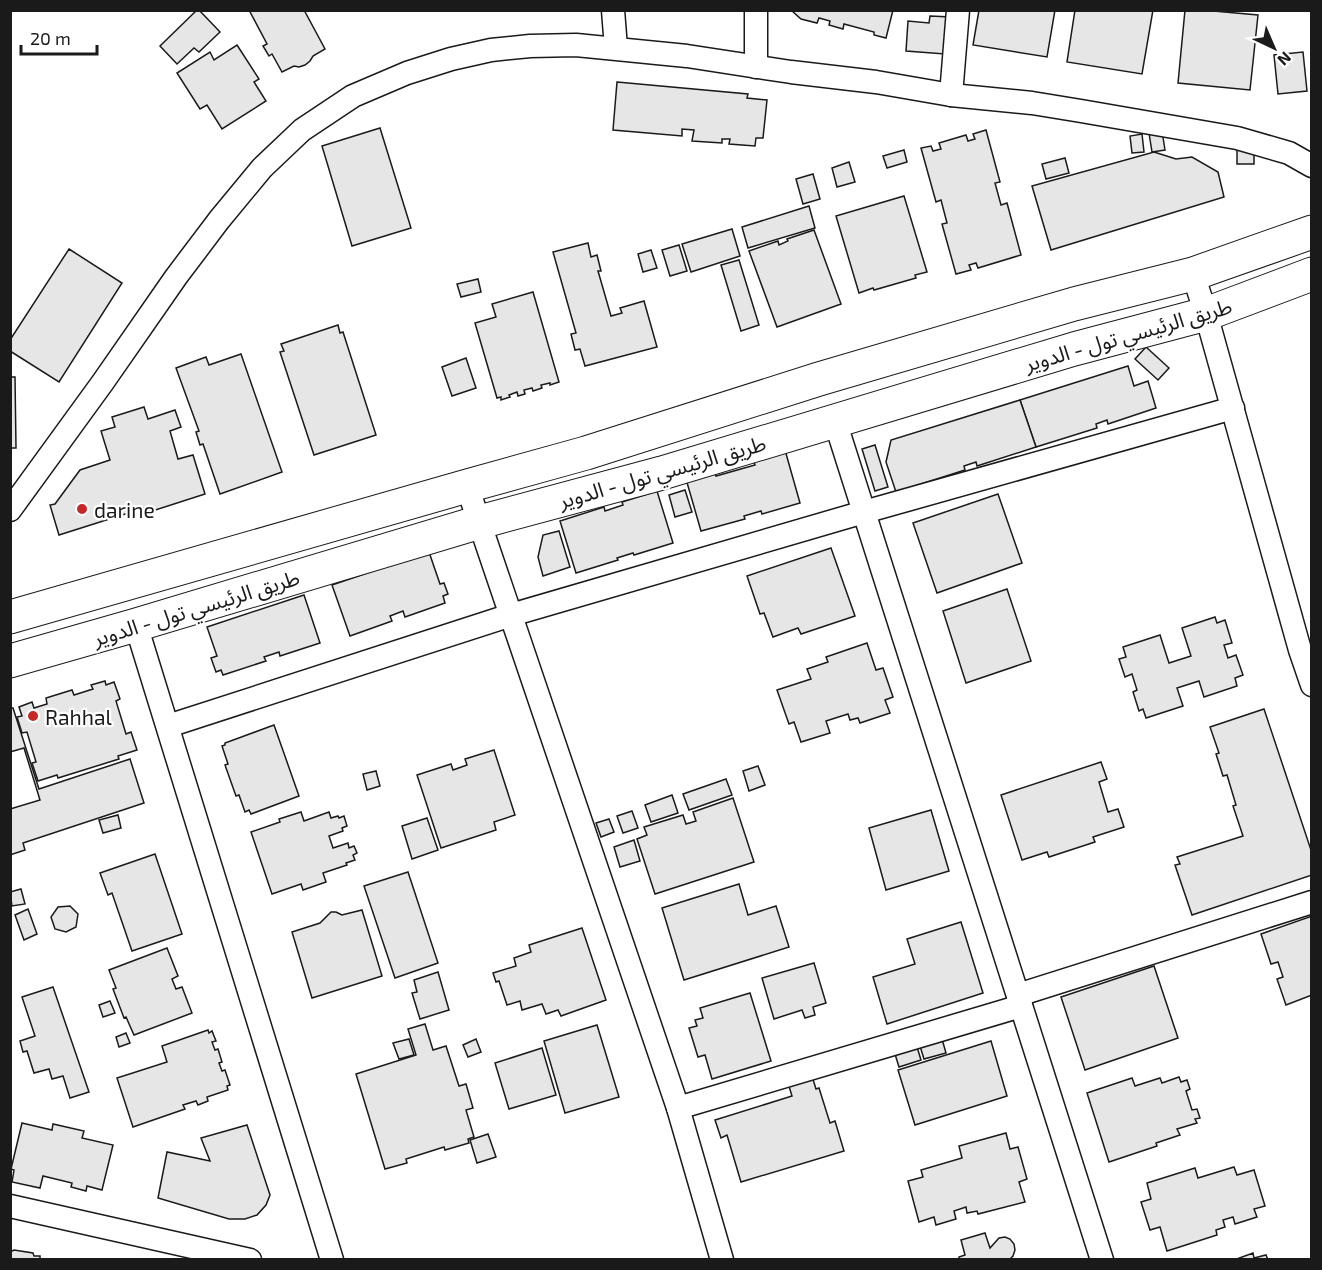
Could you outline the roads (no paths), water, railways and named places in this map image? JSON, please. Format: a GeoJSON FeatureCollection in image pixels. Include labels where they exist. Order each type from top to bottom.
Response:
{"type":"FeatureCollection","features":[{"type":"Feature","properties":{"kind":"main road","name":"طريق الرئيسي تول - الدوير"},"geometry":{"type":"LineString","coordinates":[[10,617],[586,453],[819,379],[1074,304],[1193,274],[1311,232]]}},
{"type":"Feature","properties":{"kind":"main road","name":"طريق الرئيسي تول - الدوير"},"geometry":{"type":"LineString","coordinates":[[10,661],[136,626],[480,522],[662,473],[1074,349],[1206,314],[1311,274]]}},
{"type":"Feature","properties":{"kind":"street"},"geometry":{"type":"LineString","coordinates":[[613,10],[616,48]]}},
{"type":"Feature","properties":{"kind":"street"},"geometry":{"type":"LineString","coordinates":[[756,10],[756,67]]}},
{"type":"Feature","properties":{"kind":"street"},"geometry":{"type":"LineString","coordinates":[[951,95],[958,10]]}},
{"type":"Feature","properties":{"kind":"street"},"geometry":{"type":"LineString","coordinates":[[10,510],[104,382],[176,277],[262,168],[302,130],[353,96],[407,73],[451,59],[491,50],[576,45],[687,56],[876,82],[951,95],[1032,103],[1237,138],[1289,153],[1311,166]]}},
{"type":"Feature","properties":{"kind":"street"},"geometry":{"type":"LineString","coordinates":[[1193,274],[1306,648],[1311,685]]}},
{"type":"Feature","properties":{"kind":"street"},"geometry":{"type":"LineString","coordinates":[[168,726],[511,615],[1233,408]]}},
{"type":"Feature","properties":{"kind":"street"},"geometry":{"type":"LineString","coordinates":[[835,421],[1102,1260]]}},
{"type":"Feature","properties":{"kind":"street"},"geometry":{"type":"LineString","coordinates":[[467,486],[678,1108],[722,1260]]}},
{"type":"Feature","properties":{"kind":"street"},"geometry":{"type":"LineString","coordinates":[[136,626],[332,1260]]}},
{"type":"Feature","properties":{"kind":"street"},"geometry":{"type":"LineString","coordinates":[[678,1108],[1020,1001],[1311,902]]}},
{"type":"Feature","properties":{"kind":"street"},"geometry":{"type":"LineString","coordinates":[[10,1206],[250,1260]]}},
{"type":"Feature","properties":{"kind":"place","name":"darine"},"geometry":{"type":"Point","coordinates":[82,509]}},
{"type":"Feature","properties":{"kind":"place","name":"Rahhal"},"geometry":{"type":"Point","coordinates":[33,716]}}]}
